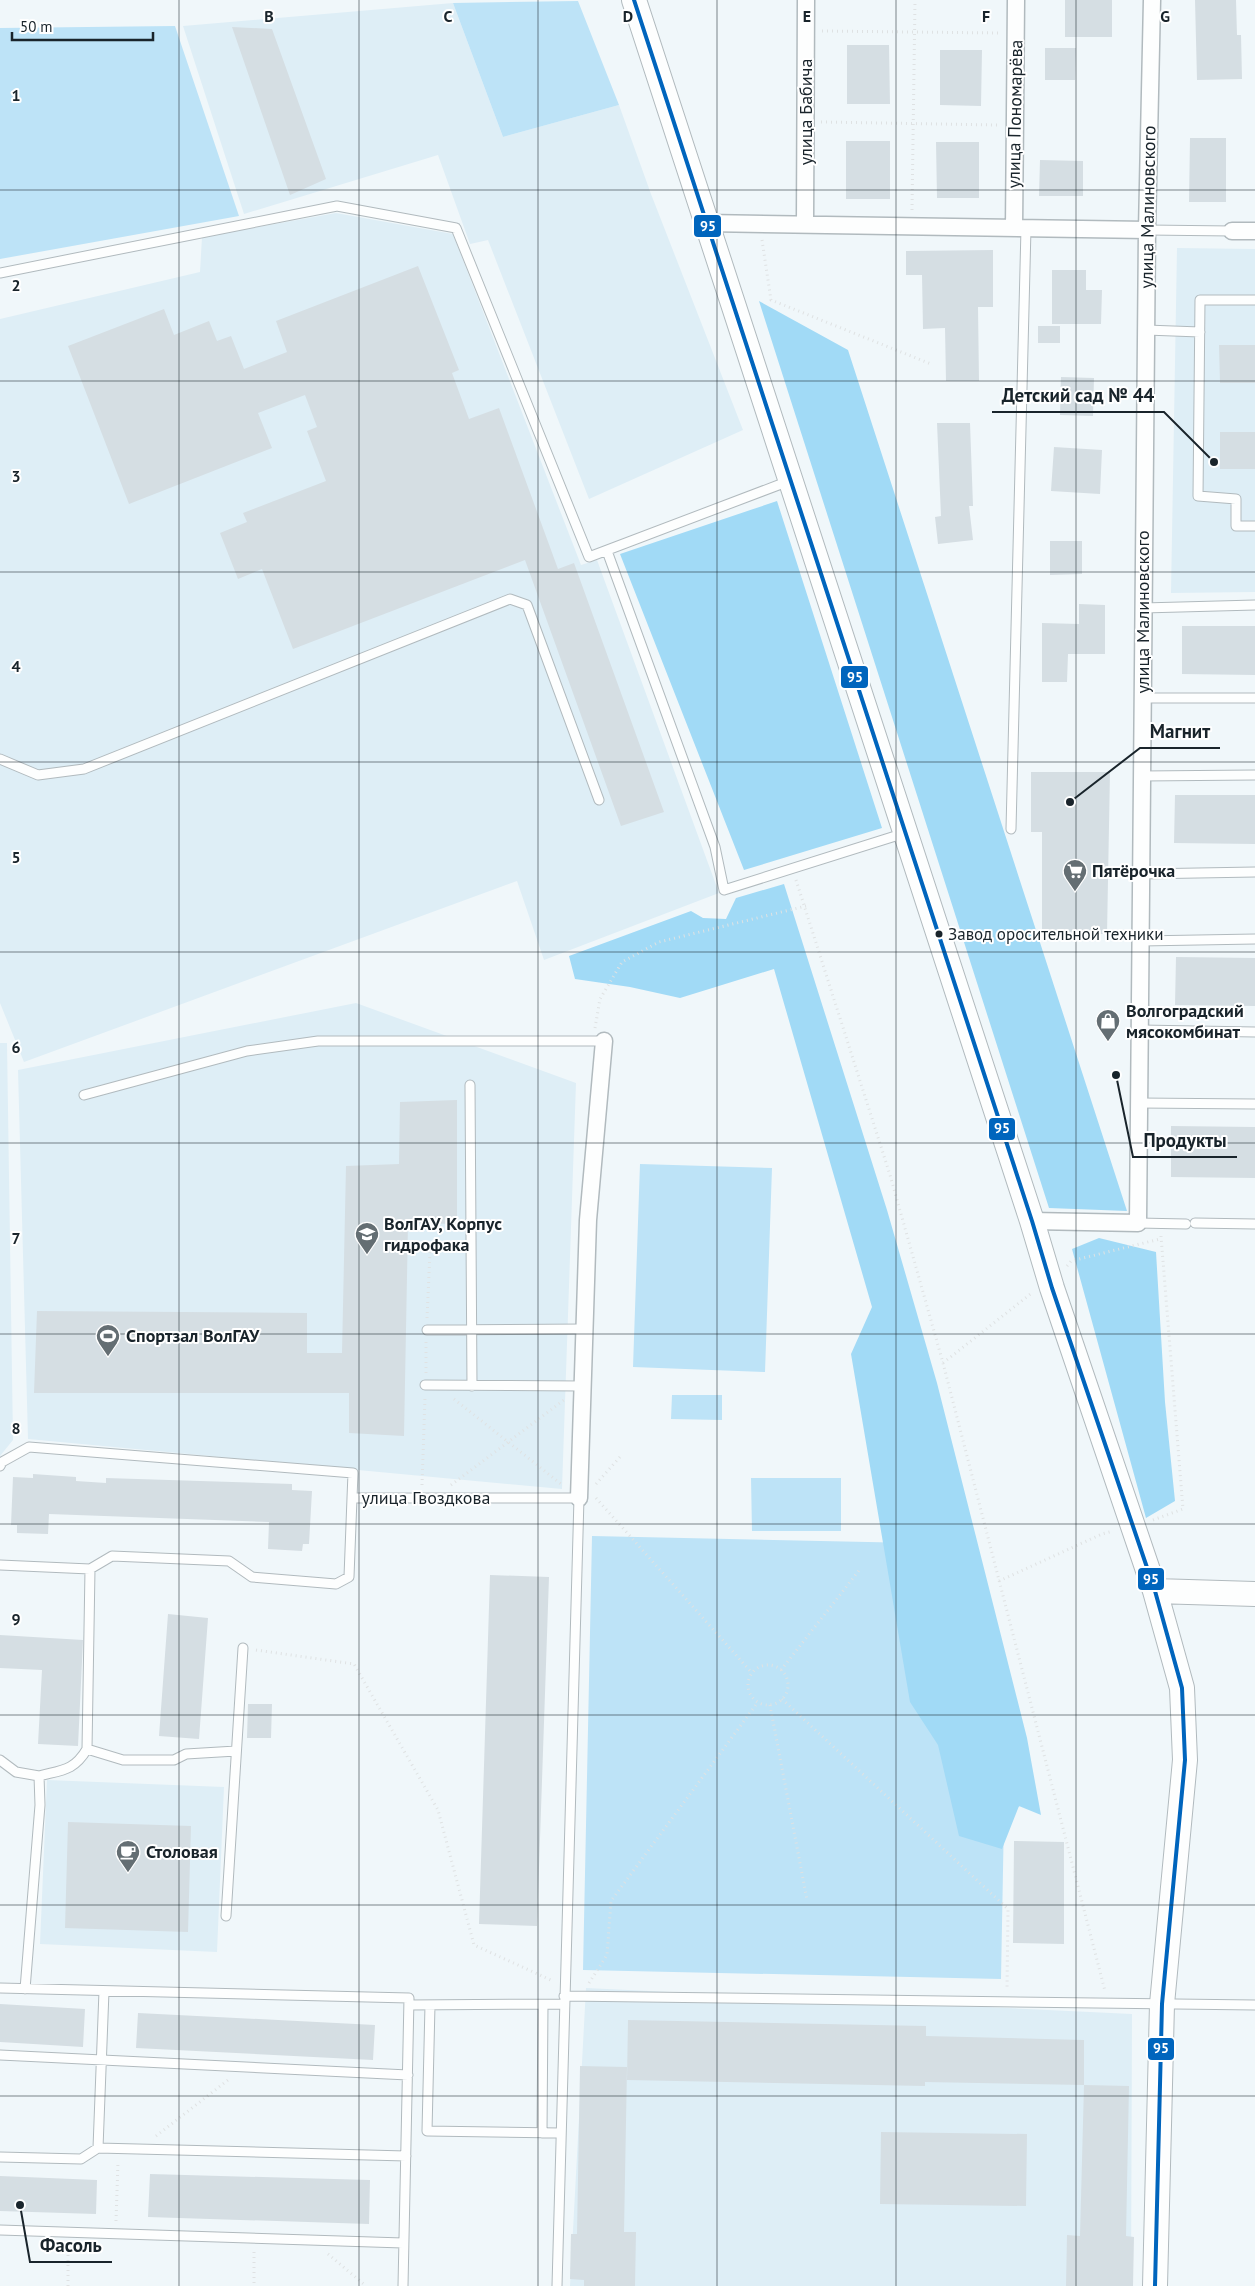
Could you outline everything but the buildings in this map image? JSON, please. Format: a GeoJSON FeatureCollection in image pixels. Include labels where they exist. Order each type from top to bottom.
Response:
{"type":"FeatureCollection","features":[{"type":"Feature","properties":{"kind":"main road"},"geometry":{"type":"LineString","coordinates":[[634,0],[792,480],[1052,1288],[1155,1591],[1182,1688],[1185,1760],[1162,2004],[1155,2286]]}},
{"type":"Feature","properties":{"kind":"main road"},"geometry":{"type":"LineString","coordinates":[[1155,1591],[1255,1594]]}},
{"type":"Feature","properties":{"kind":"street","name":"улица Бабича"},"geometry":{"type":"LineString","coordinates":[[805,224],[806,0]]}},
{"type":"Feature","properties":{"kind":"street","name":"улица Пономарёва"},"geometry":{"type":"LineString","coordinates":[[1016,0],[1015,125],[1020,228]]}},
{"type":"Feature","properties":{"kind":"street","name":"улица Малиновского"},"geometry":{"type":"LineString","coordinates":[[1138,1223],[1147,230],[1152,0]]}},
{"type":"Feature","properties":{"kind":"street"},"geometry":{"type":"LineString","coordinates":[[706,223],[1147,230]]}},
{"type":"Feature","properties":{"kind":"street"},"geometry":{"type":"LineString","coordinates":[[1232,231],[1255,231]]}},
{"type":"Feature","properties":{"kind":"street"},"geometry":{"type":"LineString","coordinates":[[586,1496],[583,1386],[588,1220],[598,1041]]}},
{"type":"Feature","properties":{"kind":"street"},"geometry":{"type":"LineString","coordinates":[[1032,1221],[1138,1223]]}},
{"type":"Feature","properties":{"kind":"lane"},"geometry":{"type":"LineString","coordinates":[[0,273],[337,206],[456,228],[590,557],[792,480]]}},
{"type":"Feature","properties":{"kind":"lane"},"geometry":{"type":"LineString","coordinates":[[1011,829],[1020,228]]}},
{"type":"Feature","properties":{"kind":"lane"},"geometry":{"type":"LineString","coordinates":[[1147,230],[1232,231]]}},
{"type":"Feature","properties":{"kind":"lane"},"geometry":{"type":"LineString","coordinates":[[1255,300],[1200,300],[1198,496],[1236,498],[1236,526],[1255,526]]}},
{"type":"Feature","properties":{"kind":"lane"},"geometry":{"type":"LineString","coordinates":[[1146,330],[1200,332]]}},
{"type":"Feature","properties":{"kind":"lane"},"geometry":{"type":"LineString","coordinates":[[607,550],[715,848],[724,890],[905,833]]}},
{"type":"Feature","properties":{"kind":"lane"},"geometry":{"type":"LineString","coordinates":[[0,759],[38,775],[84,769],[510,599],[527,605],[599,800]]}},
{"type":"Feature","properties":{"kind":"lane"},"geometry":{"type":"LineString","coordinates":[[1143,608],[1255,605]]}},
{"type":"Feature","properties":{"kind":"lane"},"geometry":{"type":"LineString","coordinates":[[1143,698],[1255,698]]}},
{"type":"Feature","properties":{"kind":"lane"},"geometry":{"type":"LineString","coordinates":[[1142,776],[1255,775]]}},
{"type":"Feature","properties":{"kind":"lane"},"geometry":{"type":"LineString","coordinates":[[1141,874],[1255,872]]}},
{"type":"Feature","properties":{"kind":"lane"},"geometry":{"type":"LineString","coordinates":[[1140,941],[1255,940]]}},
{"type":"Feature","properties":{"kind":"lane"},"geometry":{"type":"LineString","coordinates":[[1140,1030],[1255,1032]]}},
{"type":"Feature","properties":{"kind":"lane"},"geometry":{"type":"LineString","coordinates":[[84,1095],[247,1051],[318,1041],[598,1041]]}},
{"type":"Feature","properties":{"kind":"lane"},"geometry":{"type":"LineString","coordinates":[[470,1085],[472,1386]]}},
{"type":"Feature","properties":{"kind":"lane"},"geometry":{"type":"LineString","coordinates":[[1139,1103],[1255,1104]]}},
{"type":"Feature","properties":{"kind":"lane"},"geometry":{"type":"LineString","coordinates":[[1138,1223],[1255,1224]]}},
{"type":"Feature","properties":{"kind":"lane"},"geometry":{"type":"LineString","coordinates":[[427,1330],[585,1330]]}},
{"type":"Feature","properties":{"kind":"lane"},"geometry":{"type":"LineString","coordinates":[[425,1385],[583,1386]]}},
{"type":"Feature","properties":{"kind":"lane"},"geometry":{"type":"LineString","coordinates":[[0,1466],[2,1462],[29,1447],[353,1473],[352,1498]]}},
{"type":"Feature","properties":{"kind":"lane"},"geometry":{"type":"LineString","coordinates":[[557,2286],[564,1995],[586,1496]]}},
{"type":"Feature","properties":{"kind":"lane","name":"улица Гвоздкова"},"geometry":{"type":"LineString","coordinates":[[90,1569],[112,1556],[229,1561],[252,1577],[336,1584],[349,1577],[352,1498],[586,1496]]}},
{"type":"Feature","properties":{"kind":"lane"},"geometry":{"type":"LineString","coordinates":[[0,1565],[90,1569],[87,1749],[80,1760],[70,1768],[39,1776],[16,1772],[0,1760]]}},
{"type":"Feature","properties":{"kind":"lane"},"geometry":{"type":"LineString","coordinates":[[226,1916],[243,1648]]}},
{"type":"Feature","properties":{"kind":"lane"},"geometry":{"type":"LineString","coordinates":[[87,1749],[123,1760],[174,1760],[186,1754],[236,1751]]}},
{"type":"Feature","properties":{"kind":"lane"},"geometry":{"type":"LineString","coordinates":[[25,1989],[40,1805],[39,1776]]}},
{"type":"Feature","properties":{"kind":"lane"},"geometry":{"type":"LineString","coordinates":[[0,1988],[409,1998],[403,2286]]}},
{"type":"Feature","properties":{"kind":"lane"},"geometry":{"type":"LineString","coordinates":[[98,2148],[104,1991]]}},
{"type":"Feature","properties":{"kind":"lane"},"geometry":{"type":"LineString","coordinates":[[409,2005],[543,2005],[564,1995],[1255,2005]]}},
{"type":"Feature","properties":{"kind":"lane"},"geometry":{"type":"LineString","coordinates":[[430,2005],[427,2131],[560,2133]]}},
{"type":"Feature","properties":{"kind":"lane"},"geometry":{"type":"LineString","coordinates":[[542,2133],[543,2005]]}},
{"type":"Feature","properties":{"kind":"lane"},"geometry":{"type":"LineString","coordinates":[[0,2054],[408,2076]]}},
{"type":"Feature","properties":{"kind":"lane"},"geometry":{"type":"LineString","coordinates":[[0,2157],[81,2159],[98,2148],[406,2156]]}},
{"type":"Feature","properties":{"kind":"lane"},"geometry":{"type":"LineString","coordinates":[[0,2230],[404,2244]]}},
{"type":"Feature","properties":{"kind":"path"},"geometry":{"type":"LineString","coordinates":[[912,226],[915,0]]}},
{"type":"Feature","properties":{"kind":"path"},"geometry":{"type":"LineString","coordinates":[[806,31],[1016,33]]}},
{"type":"Feature","properties":{"kind":"path"},"geometry":{"type":"LineString","coordinates":[[806,122],[1015,125]]}},
{"type":"Feature","properties":{"kind":"path"},"geometry":{"type":"LineString","coordinates":[[759,225],[771,300],[931,364]]}},
{"type":"Feature","properties":{"kind":"path"},"geometry":{"type":"LineString","coordinates":[[792,869],[806,906],[892,1184],[943,1363],[1107,2004]]}},
{"type":"Feature","properties":{"kind":"path"},"geometry":{"type":"LineString","coordinates":[[598,1041],[600,999],[622,962],[659,942],[806,906]]}},
{"type":"Feature","properties":{"kind":"path"},"geometry":{"type":"LineString","coordinates":[[999,1581],[1102,1534],[1134,1527],[1183,1509],[1161,1224]]}},
{"type":"Feature","properties":{"kind":"path"},"geometry":{"type":"LineString","coordinates":[[436,1385],[508,1442],[586,1496],[752,1673]]}},
{"type":"Feature","properties":{"kind":"path"},"geometry":{"type":"LineString","coordinates":[[433,1498],[583,1386]]}},
{"type":"Feature","properties":{"kind":"path"},"geometry":{"type":"LineString","coordinates":[[780,1670],[861,1568]]}},
{"type":"Feature","properties":{"kind":"path"},"geometry":{"type":"LineString","coordinates":[[243,1648],[354,1664],[438,1810],[474,1945],[564,1995]]}},
{"type":"Feature","properties":{"kind":"path"},"geometry":{"type":"LineString","coordinates":[[769,1665],[780,1670],[785,1675],[788,1687],[782,1699],[770,1704],[758,1702],[749,1692],[749,1679],[752,1673],[756,1669],[769,1665]]}},
{"type":"Feature","properties":{"kind":"path"},"geometry":{"type":"LineString","coordinates":[[782,1699],[1008,1909],[1007,2002]]}},
{"type":"Feature","properties":{"kind":"path"},"geometry":{"type":"LineString","coordinates":[[579,1996],[607,1955],[611,1902],[758,1702]]}},
{"type":"Feature","properties":{"kind":"path"},"geometry":{"type":"LineString","coordinates":[[770,1704],[806,1900]]}},
{"type":"Feature","properties":{"kind":"path"},"geometry":{"type":"LineString","coordinates":[[138,2150],[245,2067]]}},
{"type":"Feature","properties":{"kind":"path"},"geometry":{"type":"LineString","coordinates":[[116,2234],[118,2150]]}},
{"type":"Feature","properties":{"kind":"path"},"geometry":{"type":"LineString","coordinates":[[68,2232],[68,2286]]}},
{"type":"Feature","properties":{"kind":"path"},"geometry":{"type":"LineString","coordinates":[[254,2239],[254,2286]]}},
{"type":"Feature","properties":{"kind":"path"},"geometry":{"type":"LineString","coordinates":[[312,2240],[366,2286]]}},
{"type":"Feature","properties":{"kind":"shaded area"},"geometry":{"type":"Polygon","coordinates":[[[578,1],[619,105],[503,137],[453,3],[578,1]]]}},
{"type":"Feature","properties":{"kind":"shaded area"},"geometry":{"type":"Polygon","coordinates":[[[453,3],[503,137],[619,105],[651,194],[743,430],[589,499],[488,240],[470,244],[438,155],[244,214],[183,26],[453,3]]]}},
{"type":"Feature","properties":{"kind":"shaded area"},"geometry":{"type":"Polygon","coordinates":[[[175,26],[239,216],[0,259],[0,28],[175,26]]]}},
{"type":"Feature","properties":{"kind":"shaded area"},"geometry":{"type":"Polygon","coordinates":[[[336,213],[453,234],[581,565],[597,560],[719,893],[544,960],[517,881],[24,1062],[0,1003],[0,319],[200,272],[202,237],[336,213]]]}},
{"type":"Feature","properties":{"kind":"shaded area"},"geometry":{"type":"Polygon","coordinates":[[[1177,248],[1255,249],[1255,592],[1171,593],[1177,248]]]}},
{"type":"Feature","properties":{"kind":"shaded area"},"geometry":{"type":"Polygon","coordinates":[[[759,301],[848,350],[1127,1211],[1049,1208],[759,301]]]}},
{"type":"Feature","properties":{"kind":"shaded area"},"geometry":{"type":"Polygon","coordinates":[[[777,501],[882,828],[744,870],[620,554],[777,501]]]}},
{"type":"Feature","properties":{"kind":"shaded area"},"geometry":{"type":"Polygon","coordinates":[[[784,884],[887,1210],[937,1383],[1027,1738],[1041,1815],[1019,1806],[1002,1849],[959,1836],[938,1745],[910,1702],[851,1354],[872,1307],[774,969],[680,998],[630,987],[575,979],[569,956],[691,911],[703,918],[726,919],[736,898],[784,884]]]}},
{"type":"Feature","properties":{"kind":"shaded area"},"geometry":{"type":"Polygon","coordinates":[[[356,1003],[576,1083],[562,1489],[28,1439],[18,1070],[356,1003]]]}},
{"type":"Feature","properties":{"kind":"shaded area"},"geometry":{"type":"Polygon","coordinates":[[[0,1043],[7,1043],[13,1440],[0,1456],[0,1043]]]}},
{"type":"Feature","properties":{"kind":"shaded area"},"geometry":{"type":"Polygon","coordinates":[[[640,1164],[772,1168],[765,1372],[633,1367],[640,1164]]]}},
{"type":"Feature","properties":{"kind":"shaded area"},"geometry":{"type":"Polygon","coordinates":[[[1099,1238],[1156,1252],[1165,1402],[1175,1501],[1146,1518],[1072,1249],[1099,1238]]]}},
{"type":"Feature","properties":{"kind":"shaded area"},"geometry":{"type":"Polygon","coordinates":[[[672,1395],[722,1395],[722,1420],[671,1419],[672,1395]]]}},
{"type":"Feature","properties":{"kind":"shaded area"},"geometry":{"type":"Polygon","coordinates":[[[751,1478],[841,1478],[841,1531],[752,1531],[751,1478]]]}},
{"type":"Feature","properties":{"kind":"shaded area"},"geometry":{"type":"Polygon","coordinates":[[[592,1536],[962,1544],[1031,1799],[1004,1816],[1001,1979],[583,1970],[592,1536]]]}},
{"type":"Feature","properties":{"kind":"shaded area"},"geometry":{"type":"Polygon","coordinates":[[[47,1780],[224,1787],[217,1952],[40,1944],[47,1780]]]}},
{"type":"Feature","properties":{"kind":"shaded area"},"geometry":{"type":"Polygon","coordinates":[[[586,1988],[1132,2014],[1131,2286],[570,2286],[586,1988]]]}},
{"type":"Feature","properties":{"kind":"transit line","name":"95"},"geometry":{"type":"LineString","coordinates":[[634,0],[1032,1221],[1052,1288],[1155,1591],[1182,1688],[1185,1760],[1162,2004],[1155,2286]]}},
{"type":"Feature","properties":{"kind":"place","name":"Детский сад № 44"},"geometry":{"type":"Point","coordinates":[1214,462]}},
{"type":"Feature","properties":{"kind":"place","name":"Магнит"},"geometry":{"type":"Point","coordinates":[1070,802]}},
{"type":"Feature","properties":{"kind":"place","name":"Пятёрочка"},"geometry":{"type":"Point","coordinates":[1075,892]}},
{"type":"Feature","properties":{"kind":"place","name":"Завод оросительной техники"},"geometry":{"type":"Point","coordinates":[939,934]}},
{"type":"Feature","properties":{"kind":"place","name":"Волгоградский мясокомбинат"},"geometry":{"type":"Point","coordinates":[1108,1042]}},
{"type":"Feature","properties":{"kind":"place","name":"Продукты"},"geometry":{"type":"Point","coordinates":[1116,1075]}},
{"type":"Feature","properties":{"kind":"place","name":"ВолГАУ, Корпус гидрофака"},"geometry":{"type":"Point","coordinates":[367,1255]}},
{"type":"Feature","properties":{"kind":"place","name":"Спортзал ВолГАУ"},"geometry":{"type":"Point","coordinates":[108,1357]}},
{"type":"Feature","properties":{"kind":"place","name":"Столовая"},"geometry":{"type":"Point","coordinates":[128,1873]}},
{"type":"Feature","properties":{"kind":"place","name":"Фасоль"},"geometry":{"type":"Point","coordinates":[20,2205]}}]}
